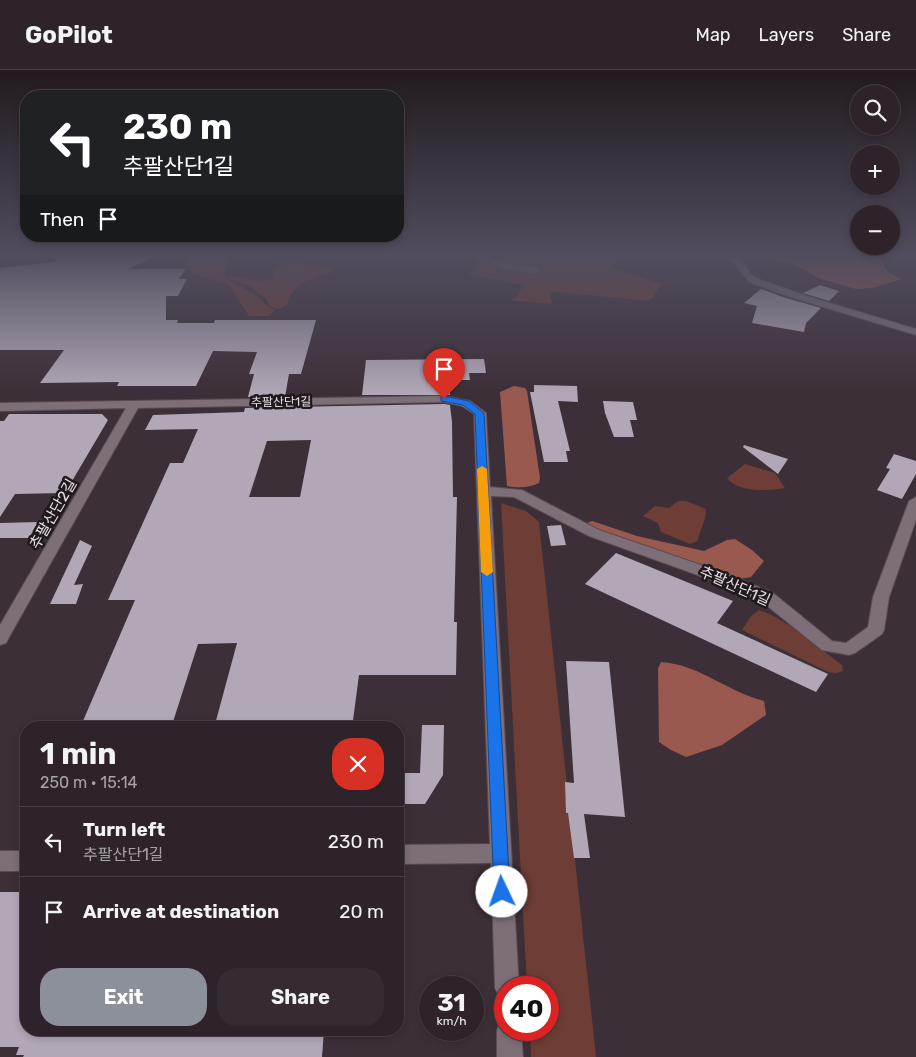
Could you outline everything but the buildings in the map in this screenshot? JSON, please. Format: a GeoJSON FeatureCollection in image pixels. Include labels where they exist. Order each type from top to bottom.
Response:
{"type":"FeatureCollection","features":[{"type":"Feature","properties":{"kind":"street"},"geometry":{"type":"LineString","coordinates":[[817,302],[916,332]]}},
{"type":"Feature","properties":{"kind":"street","name":"추팔산단1길"},"geometry":{"type":"LineString","coordinates":[[0,407],[444,399],[466,403],[480,413],[506,976]]}},
{"type":"Feature","properties":{"kind":"street","name":"추팔산단2길"},"geometry":{"type":"LineString","coordinates":[[0,639],[134,405]]}},
{"type":"Feature","properties":{"kind":"street","name":"추팔산단1길"},"geometry":{"type":"LineString","coordinates":[[483,490],[517,493],[594,533],[722,578],[767,597],[828,646],[849,649],[876,630],[881,597],[916,501]]}},
{"type":"Feature","properties":{"kind":"street"},"geometry":{"type":"LineString","coordinates":[[404,855],[500,853]]}},
{"type":"Feature","properties":{"kind":"street"},"geometry":{"type":"LineString","coordinates":[[0,861],[20,861]]}},
{"type":"Feature","properties":{"kind":"street"},"geometry":{"type":"LineString","coordinates":[[509,1041],[510,1057]]}},
{"type":"Feature","properties":{"kind":"shaded area"},"geometry":{"type":"Polygon","coordinates":[[[240,302],[264,302],[268,307],[275,310],[269,316],[249,316],[240,302]]]}},
{"type":"Feature","properties":{"kind":"shaded area"},"geometry":{"type":"Polygon","coordinates":[[[268,302],[289,302],[278,309],[269,306],[268,302]]]}},
{"type":"Feature","properties":{"kind":"shaded area"},"geometry":{"type":"Polygon","coordinates":[[[532,302],[551,302],[552,304],[532,302]]]}},
{"type":"Feature","properties":{"kind":"shaded area"},"geometry":{"type":"Polygon","coordinates":[[[514,386],[525,388],[527,391],[540,478],[539,483],[531,486],[507,486],[500,392],[514,386]]]}},
{"type":"Feature","properties":{"kind":"shaded area"},"geometry":{"type":"Polygon","coordinates":[[[745,464],[775,473],[785,488],[754,490],[732,483],[727,478],[745,464]]]}},
{"type":"Feature","properties":{"kind":"shaded area"},"geometry":{"type":"Polygon","coordinates":[[[678,501],[686,501],[706,509],[698,541],[690,544],[661,532],[658,523],[643,516],[655,506],[669,508],[678,501]]]}},
{"type":"Feature","properties":{"kind":"shaded area"},"geometry":{"type":"Polygon","coordinates":[[[501,503],[526,511],[539,522],[596,1057],[531,1057],[530,1041],[559,1041],[559,976],[526,976],[501,503]]]}},
{"type":"Feature","properties":{"kind":"shaded area"},"geometry":{"type":"Polygon","coordinates":[[[592,521],[637,536],[704,551],[727,540],[735,539],[752,550],[764,561],[751,577],[739,579],[593,528],[587,523],[592,521]]]}},
{"type":"Feature","properties":{"kind":"shaded area"},"geometry":{"type":"Polygon","coordinates":[[[759,610],[802,634],[842,665],[843,671],[836,673],[828,672],[742,630],[751,616],[759,610]]]}},
{"type":"Feature","properties":{"kind":"shaded area"},"geometry":{"type":"Polygon","coordinates":[[[661,662],[688,668],[751,697],[764,701],[766,715],[722,745],[686,757],[671,750],[659,742],[658,669],[661,662]]]}},
{"type":"Feature","properties":{"kind":"slow traffic"},"geometry":{"type":"LineString","coordinates":[[482,469],[487,572]]}},
{"type":"Feature","properties":{"kind":"route"},"geometry":{"type":"LineString","coordinates":[[444,399],[466,403],[480,413],[502,892]]}}]}
